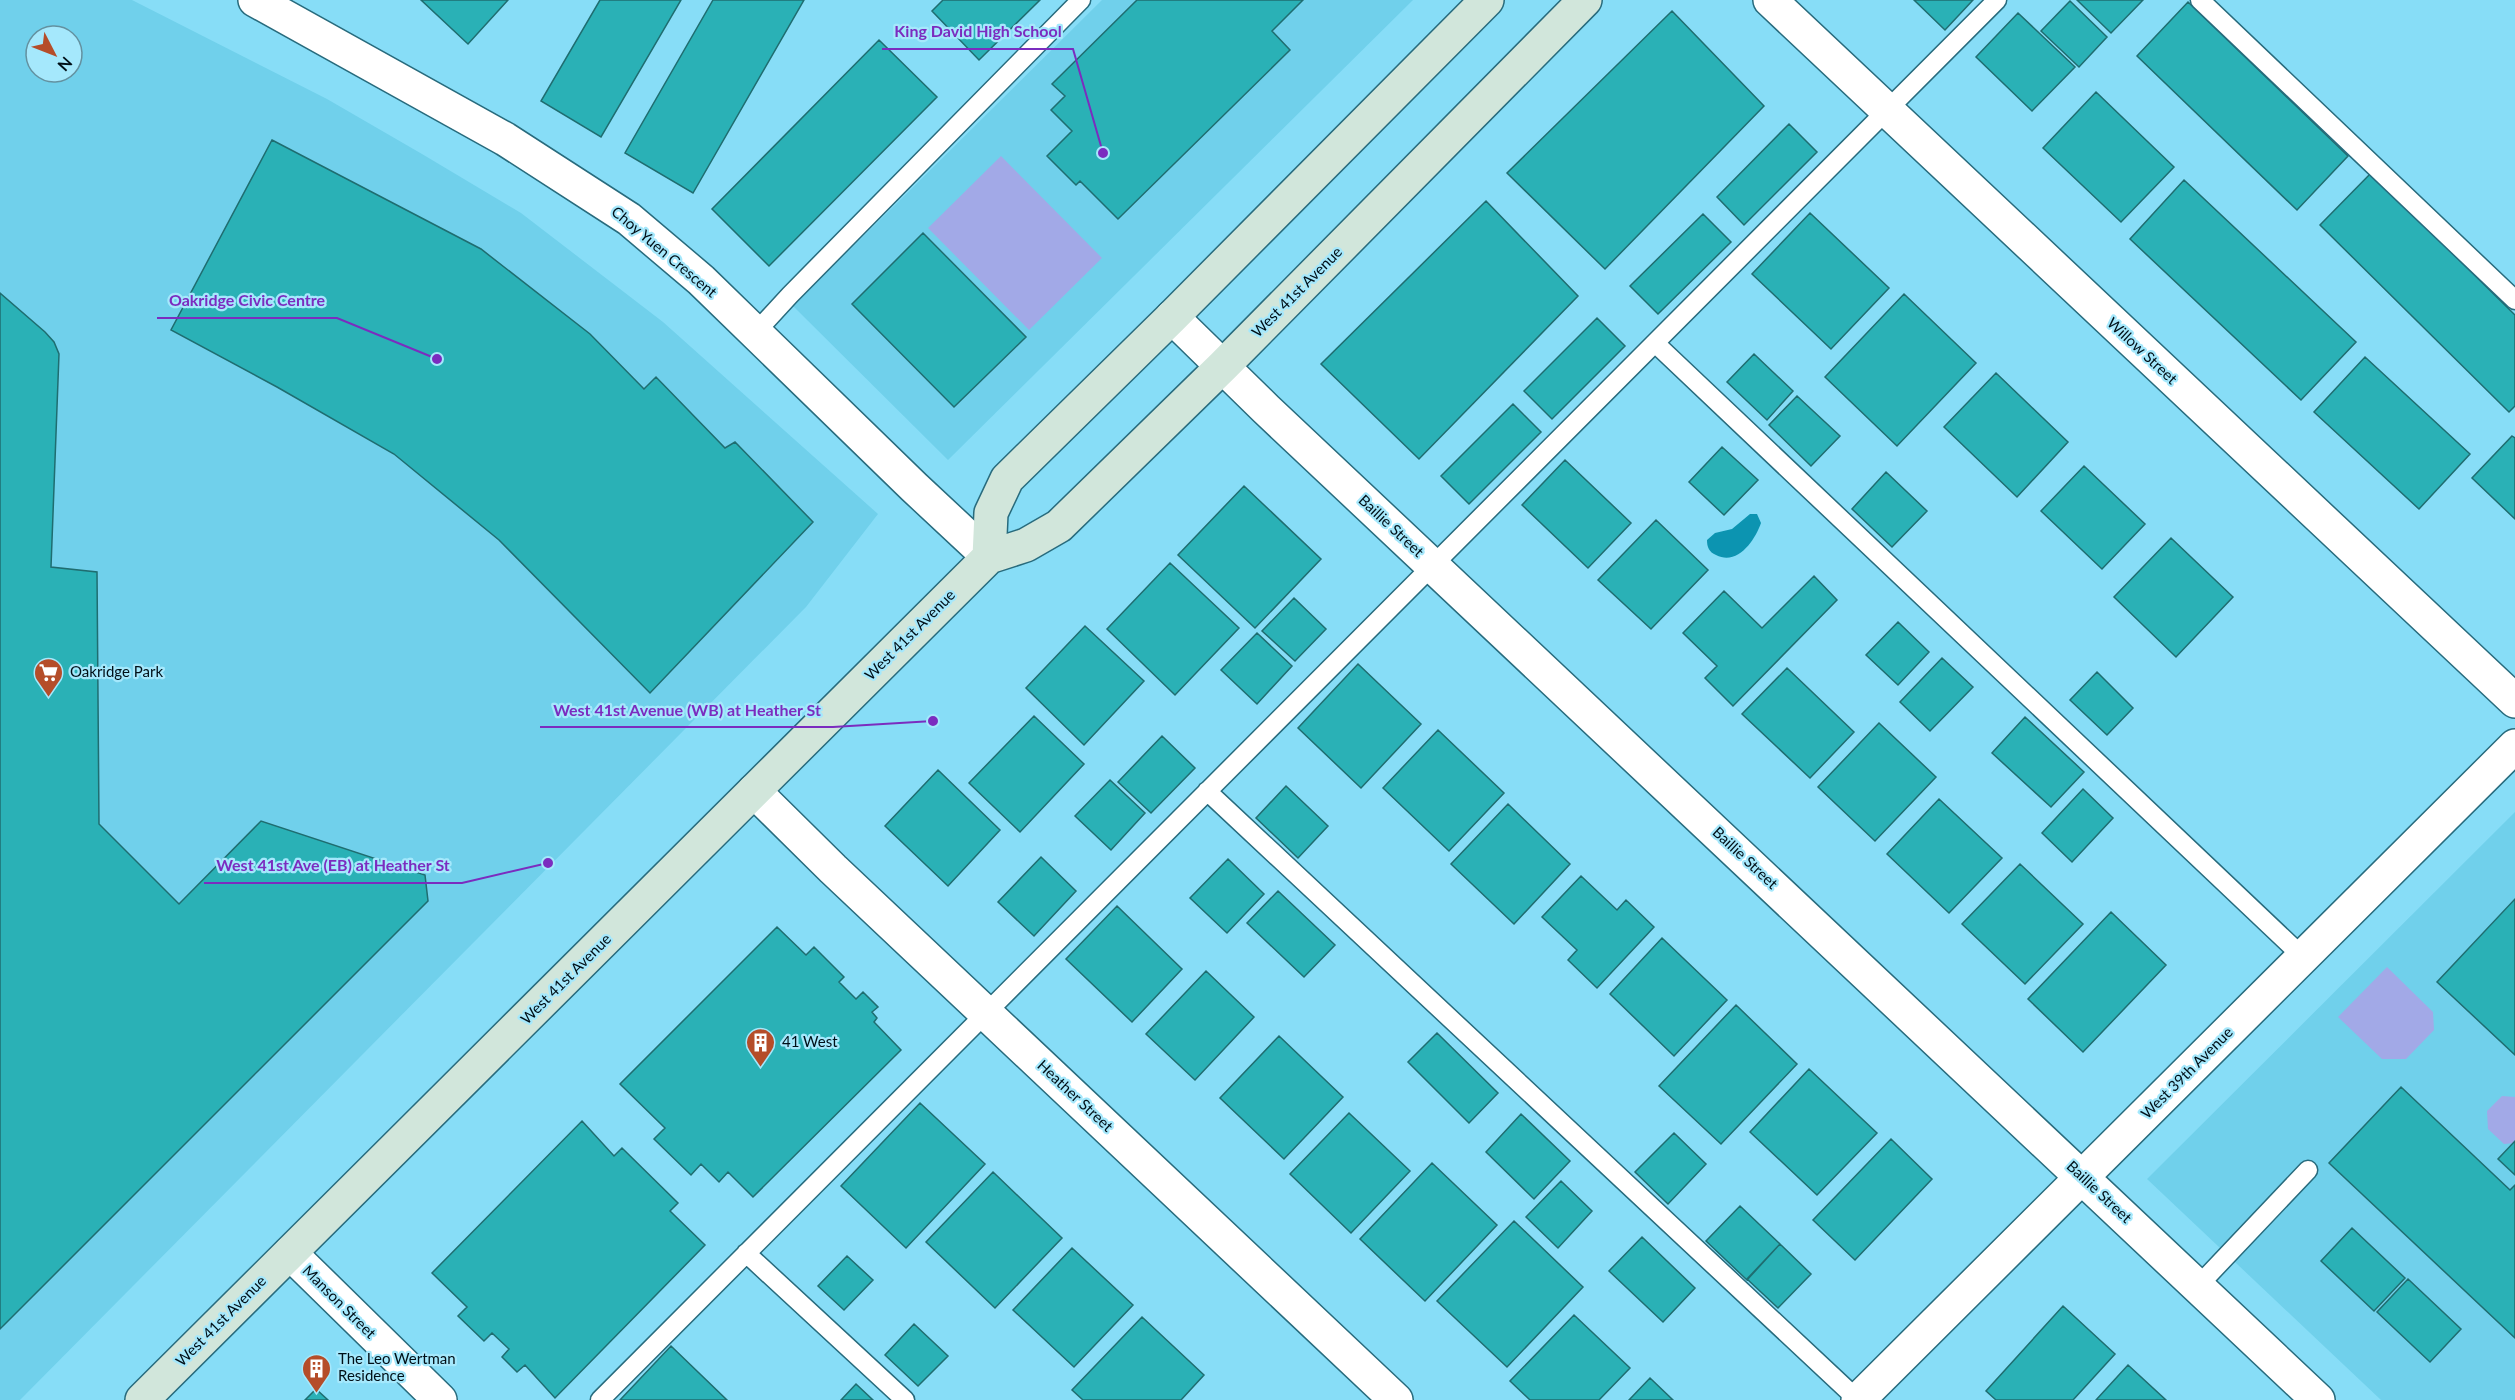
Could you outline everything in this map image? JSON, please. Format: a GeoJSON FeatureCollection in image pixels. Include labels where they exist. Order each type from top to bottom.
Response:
{"type":"FeatureCollection","features":[{"type":"Feature","properties":{"kind":"main road"},"geometry":{"type":"LineString","coordinates":[[989,557],[991,513],[1007,478],[1172,317],[1487,0]]}},
{"type":"Feature","properties":{"kind":"main road","name":"West 41st Avenue"},"geometry":{"type":"LineString","coordinates":[[142,1400],[989,557],[1026,545],[1059,526],[1223,366],[1585,0]]}},
{"type":"Feature","properties":{"kind":"street","name":"Choy Yuen Crescent"},"geometry":{"type":"LineString","coordinates":[[255,0],[504,139],[629,219],[756,332],[914,488],[989,557]]}},
{"type":"Feature","properties":{"kind":"street","name":"Willow Street"},"geometry":{"type":"LineString","coordinates":[[1770,0],[2515,701]]}},
{"type":"Feature","properties":{"kind":"street","name":"Baillie Street"},"geometry":{"type":"LineString","coordinates":[[1172,317],[2318,1400]]}},
{"type":"Feature","properties":{"kind":"street","name":"West 39th Avenue"},"geometry":{"type":"LineString","coordinates":[[1858,1400],[2515,746]]}},
{"type":"Feature","properties":{"kind":"street","name":"Heather Street"},"geometry":{"type":"LineString","coordinates":[[754,791],[822,859],[1396,1400]]}},
{"type":"Feature","properties":{"kind":"street","name":"Manson Street"},"geometry":{"type":"LineString","coordinates":[[290,1253],[440,1400]]}},
{"type":"Feature","properties":{"kind":"lane"},"geometry":{"type":"LineString","coordinates":[[756,332],[1081,0]]}},
{"type":"Feature","properties":{"kind":"lane"},"geometry":{"type":"LineString","coordinates":[[600,1400],[1997,0]]}},
{"type":"Feature","properties":{"kind":"lane"},"geometry":{"type":"LineString","coordinates":[[2199,0],[2515,300]]}},
{"type":"Feature","properties":{"kind":"lane"},"geometry":{"type":"LineString","coordinates":[[1655,343],[2303,957]]}},
{"type":"Feature","properties":{"kind":"lane"},"geometry":{"type":"LineString","coordinates":[[1207,791],[1858,1400]]}},
{"type":"Feature","properties":{"kind":"lane"},"geometry":{"type":"LineString","coordinates":[[2198,1286],[2308,1170]]}},
{"type":"Feature","properties":{"kind":"lane"},"geometry":{"type":"LineString","coordinates":[[746,1253],[905,1400]]}},
{"type":"Feature","properties":{"kind":"shaded area"},"geometry":{"type":"Polygon","coordinates":[[[0,0],[132,0],[327,99],[521,213],[663,322],[878,514],[806,607],[20,1400],[0,1400],[0,0]]]}},
{"type":"Feature","properties":{"kind":"shaded area"},"geometry":{"type":"Polygon","coordinates":[[[1102,0],[1413,0],[948,460],[793,306],[1102,0]]]}},
{"type":"Feature","properties":{"kind":"shaded area"},"geometry":{"type":"Polygon","coordinates":[[[1001,156],[1102,258],[1029,330],[928,228],[1001,156]]]}},
{"type":"Feature","properties":{"kind":"shaded area"},"geometry":{"type":"Polygon","coordinates":[[[1750,514],[1757,514],[1761,523],[1755,537],[1744,550],[1731,557],[1716,555],[1710,551],[1707,540],[1715,533],[1732,529],[1750,514]]]}},
{"type":"Feature","properties":{"kind":"shaded area"},"geometry":{"type":"Polygon","coordinates":[[[2515,812],[2515,1400],[2381,1400],[2147,1179],[2515,812]]]}},
{"type":"Feature","properties":{"kind":"shaded area"},"geometry":{"type":"Polygon","coordinates":[[[2387,967],[2433,1012],[2434,1030],[2406,1059],[2382,1059],[2338,1017],[2387,967]]]}},
{"type":"Feature","properties":{"kind":"shaded area"},"geometry":{"type":"Polygon","coordinates":[[[2502,1096],[2515,1097],[2515,1143],[2504,1144],[2488,1129],[2487,1111],[2502,1096]]]}},
{"type":"Feature","properties":{"kind":"building"},"geometry":{"type":"Polygon","coordinates":[[[421,0],[508,0],[468,44],[421,0]]]}},
{"type":"Feature","properties":{"kind":"building"},"geometry":{"type":"Polygon","coordinates":[[[600,0],[681,0],[601,137],[541,101],[600,0]]]}},
{"type":"Feature","properties":{"kind":"building"},"geometry":{"type":"Polygon","coordinates":[[[713,0],[804,0],[693,193],[625,153],[713,0]]]}},
{"type":"Feature","properties":{"kind":"building"},"geometry":{"type":"Polygon","coordinates":[[[943,0],[1040,0],[979,60],[932,11],[943,0]]]}},
{"type":"Feature","properties":{"kind":"building"},"geometry":{"type":"Polygon","coordinates":[[[1137,0],[1303,0],[1272,31],[1290,50],[1118,219],[1080,181],[1076,185],[1047,156],[1072,131],[1051,110],[1065,96],[1052,84],[1137,0]]]}},
{"type":"Feature","properties":{"kind":"building"},"geometry":{"type":"Polygon","coordinates":[[[1914,0],[1973,0],[1945,30],[1914,0]]]}},
{"type":"Feature","properties":{"kind":"building"},"geometry":{"type":"Polygon","coordinates":[[[2077,0],[2143,0],[2111,33],[2077,0]]]}},
{"type":"Feature","properties":{"kind":"building"},"geometry":{"type":"Polygon","coordinates":[[[2070,1],[2107,37],[2079,67],[2041,31],[2070,1]]]}},
{"type":"Feature","properties":{"kind":"building"},"geometry":{"type":"Polygon","coordinates":[[[2188,2],[2348,156],[2297,210],[2137,56],[2188,2]]]}},
{"type":"Feature","properties":{"kind":"building"},"geometry":{"type":"Polygon","coordinates":[[[1672,11],[1764,106],[1605,269],[1507,173],[1672,11]]]}},
{"type":"Feature","properties":{"kind":"building"},"geometry":{"type":"Polygon","coordinates":[[[2018,13],[2075,67],[2032,111],[1976,57],[2018,13]]]}},
{"type":"Feature","properties":{"kind":"building"},"geometry":{"type":"Polygon","coordinates":[[[879,40],[937,97],[769,266],[712,209],[879,40]]]}},
{"type":"Feature","properties":{"kind":"building"},"geometry":{"type":"Polygon","coordinates":[[[2096,92],[2174,167],[2121,222],[2043,148],[2096,92]]]}},
{"type":"Feature","properties":{"kind":"building"},"geometry":{"type":"Polygon","coordinates":[[[1789,124],[1817,152],[1744,225],[1717,197],[1789,124]]]}},
{"type":"Feature","properties":{"kind":"building"},"geometry":{"type":"Polygon","coordinates":[[[272,140],[481,249],[590,334],[644,389],[656,377],[725,448],[735,442],[813,522],[650,693],[499,540],[394,454],[171,330],[272,140]]]}},
{"type":"Feature","properties":{"kind":"building"},"geometry":{"type":"Polygon","coordinates":[[[2371,173],[2515,315],[2515,406],[2509,412],[2320,225],[2371,173]]]}},
{"type":"Feature","properties":{"kind":"building"},"geometry":{"type":"Polygon","coordinates":[[[2184,180],[2356,342],[2301,400],[2130,239],[2184,180]]]}},
{"type":"Feature","properties":{"kind":"building"},"geometry":{"type":"Polygon","coordinates":[[[1486,201],[1578,296],[1419,459],[1321,364],[1486,201]]]}},
{"type":"Feature","properties":{"kind":"building"},"geometry":{"type":"Polygon","coordinates":[[[1810,213],[1889,288],[1831,349],[1752,274],[1810,213]]]}},
{"type":"Feature","properties":{"kind":"building"},"geometry":{"type":"Polygon","coordinates":[[[1703,214],[1731,242],[1658,314],[1630,286],[1703,214]]]}},
{"type":"Feature","properties":{"kind":"building"},"geometry":{"type":"Polygon","coordinates":[[[923,233],[1026,337],[954,407],[852,304],[923,233]]]}},
{"type":"Feature","properties":{"kind":"building","name":"Oakridge Park"},"geometry":{"type":"Polygon","coordinates":[[[0,293],[45,332],[54,342],[59,354],[51,567],[97,572],[99,824],[179,904],[261,821],[425,875],[428,901],[0,1329],[0,293]]]}},
{"type":"Feature","properties":{"kind":"building"},"geometry":{"type":"Polygon","coordinates":[[[1904,294],[1976,363],[1897,446],[1825,377],[1904,294]]]}},
{"type":"Feature","properties":{"kind":"building"},"geometry":{"type":"Polygon","coordinates":[[[1597,318],[1625,346],[1552,419],[1524,391],[1597,318]]]}},
{"type":"Feature","properties":{"kind":"building"},"geometry":{"type":"Polygon","coordinates":[[[1754,354],[1793,391],[1767,420],[1727,382],[1754,354]]]}},
{"type":"Feature","properties":{"kind":"building"},"geometry":{"type":"Polygon","coordinates":[[[2365,357],[2470,454],[2419,509],[2314,412],[2365,357]]]}},
{"type":"Feature","properties":{"kind":"building"},"geometry":{"type":"Polygon","coordinates":[[[1996,373],[2068,442],[2017,497],[1944,427],[1996,373]]]}},
{"type":"Feature","properties":{"kind":"building"},"geometry":{"type":"Polygon","coordinates":[[[1797,396],[1840,436],[1811,466],[1769,425],[1797,396]]]}},
{"type":"Feature","properties":{"kind":"building"},"geometry":{"type":"Polygon","coordinates":[[[1513,404],[1541,432],[1469,504],[1441,476],[1513,404]]]}},
{"type":"Feature","properties":{"kind":"building"},"geometry":{"type":"Polygon","coordinates":[[[2512,436],[2515,438],[2515,519],[2472,478],[2512,436]]]}},
{"type":"Feature","properties":{"kind":"building"},"geometry":{"type":"Polygon","coordinates":[[[1722,447],[1758,480],[1724,515],[1689,482],[1722,447]]]}},
{"type":"Feature","properties":{"kind":"building"},"geometry":{"type":"Polygon","coordinates":[[[1565,460],[1631,523],[1588,568],[1522,505],[1565,460]]]}},
{"type":"Feature","properties":{"kind":"building"},"geometry":{"type":"Polygon","coordinates":[[[2084,466],[2145,524],[2102,569],[2041,511],[2084,466]]]}},
{"type":"Feature","properties":{"kind":"building"},"geometry":{"type":"Polygon","coordinates":[[[1886,472],[1927,511],[1892,547],[1852,509],[1886,472]]]}},
{"type":"Feature","properties":{"kind":"building"},"geometry":{"type":"Polygon","coordinates":[[[1244,486],[1321,559],[1255,628],[1178,555],[1244,486]]]}},
{"type":"Feature","properties":{"kind":"building"},"geometry":{"type":"Polygon","coordinates":[[[1656,520],[1708,570],[1651,629],[1598,580],[1656,520]]]}},
{"type":"Feature","properties":{"kind":"building"},"geometry":{"type":"Polygon","coordinates":[[[2171,538],[2233,597],[2176,657],[2114,597],[2171,538]]]}},
{"type":"Feature","properties":{"kind":"building"},"geometry":{"type":"Polygon","coordinates":[[[1170,563],[1239,628],[1175,695],[1107,629],[1170,563]]]}},
{"type":"Feature","properties":{"kind":"building"},"geometry":{"type":"Polygon","coordinates":[[[1814,576],[1837,600],[1733,706],[1705,678],[1717,666],[1683,633],[1724,591],[1762,628],[1814,576]]]}},
{"type":"Feature","properties":{"kind":"building"},"geometry":{"type":"Polygon","coordinates":[[[1294,598],[1326,629],[1295,661],[1262,631],[1294,598]]]}},
{"type":"Feature","properties":{"kind":"building"},"geometry":{"type":"Polygon","coordinates":[[[1898,622],[1929,652],[1898,685],[1866,655],[1898,622]]]}},
{"type":"Feature","properties":{"kind":"building"},"geometry":{"type":"Polygon","coordinates":[[[1085,626],[1144,681],[1084,745],[1026,688],[1085,626]]]}},
{"type":"Feature","properties":{"kind":"building"},"geometry":{"type":"Polygon","coordinates":[[[1257,633],[1292,666],[1257,704],[1221,670],[1257,633]]]}},
{"type":"Feature","properties":{"kind":"building"},"geometry":{"type":"Polygon","coordinates":[[[1942,658],[1973,687],[1930,731],[1900,702],[1942,658]]]}},
{"type":"Feature","properties":{"kind":"building"},"geometry":{"type":"Polygon","coordinates":[[[1358,664],[1421,724],[1361,788],[1298,728],[1358,664]]]}},
{"type":"Feature","properties":{"kind":"building"},"geometry":{"type":"Polygon","coordinates":[[[1787,668],[1854,732],[1810,778],[1742,714],[1787,668]]]}},
{"type":"Feature","properties":{"kind":"building"},"geometry":{"type":"Polygon","coordinates":[[[2097,672],[2133,708],[2107,735],[2070,700],[2097,672]]]}},
{"type":"Feature","properties":{"kind":"building"},"geometry":{"type":"Polygon","coordinates":[[[1034,716],[1084,764],[1020,832],[969,783],[1034,716]]]}},
{"type":"Feature","properties":{"kind":"building"},"geometry":{"type":"Polygon","coordinates":[[[2025,717],[2084,772],[2051,807],[1992,753],[2025,717]]]}},
{"type":"Feature","properties":{"kind":"building"},"geometry":{"type":"Polygon","coordinates":[[[1879,723],[1936,777],[1875,841],[1818,787],[1879,723]]]}},
{"type":"Feature","properties":{"kind":"building"},"geometry":{"type":"Polygon","coordinates":[[[1438,730],[1504,793],[1449,851],[1383,788],[1438,730]]]}},
{"type":"Feature","properties":{"kind":"building"},"geometry":{"type":"Polygon","coordinates":[[[1162,736],[1195,768],[1151,813],[1118,782],[1162,736]]]}},
{"type":"Feature","properties":{"kind":"building"},"geometry":{"type":"Polygon","coordinates":[[[938,770],[1000,830],[948,886],[885,826],[938,770]]]}},
{"type":"Feature","properties":{"kind":"building"},"geometry":{"type":"Polygon","coordinates":[[[1110,780],[1145,813],[1111,850],[1075,816],[1110,780]]]}},
{"type":"Feature","properties":{"kind":"building"},"geometry":{"type":"Polygon","coordinates":[[[1286,786],[1328,826],[1298,858],[1256,818],[1286,786]]]}},
{"type":"Feature","properties":{"kind":"building"},"geometry":{"type":"Polygon","coordinates":[[[2083,789],[2113,818],[2072,862],[2042,833],[2083,789]]]}},
{"type":"Feature","properties":{"kind":"building"},"geometry":{"type":"Polygon","coordinates":[[[1939,799],[2002,858],[1949,913],[1887,854],[1939,799]]]}},
{"type":"Feature","properties":{"kind":"building"},"geometry":{"type":"Polygon","coordinates":[[[1508,804],[1570,864],[1514,924],[1451,864],[1508,804]]]}},
{"type":"Feature","properties":{"kind":"building"},"geometry":{"type":"Polygon","coordinates":[[[1041,857],[1076,891],[1034,936],[998,902],[1041,857]]]}},
{"type":"Feature","properties":{"kind":"building"},"geometry":{"type":"Polygon","coordinates":[[[1228,859],[1264,894],[1227,933],[1190,898],[1228,859]]]}},
{"type":"Feature","properties":{"kind":"building"},"geometry":{"type":"Polygon","coordinates":[[[2020,864],[2083,924],[2025,984],[1962,924],[2020,864]]]}},
{"type":"Feature","properties":{"kind":"building"},"geometry":{"type":"Polygon","coordinates":[[[1581,876],[1617,910],[1626,900],[1654,927],[1597,988],[1568,960],[1577,950],[1542,917],[1581,876]]]}},
{"type":"Feature","properties":{"kind":"building"},"geometry":{"type":"Polygon","coordinates":[[[1278,891],[1335,945],[1304,977],[1247,923],[1278,891]]]}},
{"type":"Feature","properties":{"kind":"building"},"geometry":{"type":"Polygon","coordinates":[[[2515,899],[2515,1055],[2437,982],[2515,899]]]}},
{"type":"Feature","properties":{"kind":"building"},"geometry":{"type":"Polygon","coordinates":[[[1117,906],[1182,969],[1132,1022],[1066,959],[1117,906]]]}},
{"type":"Feature","properties":{"kind":"building"},"geometry":{"type":"Polygon","coordinates":[[[2111,912],[2166,965],[2083,1052],[2028,999],[2111,912]]]}},
{"type":"Feature","properties":{"kind":"building","name":"41 West"},"geometry":{"type":"Polygon","coordinates":[[[777,927],[806,955],[814,947],[844,977],[839,982],[856,999],[863,992],[878,1007],[872,1012],[877,1018],[874,1022],[901,1050],[753,1197],[728,1172],[719,1182],[701,1164],[691,1175],[654,1139],[665,1128],[620,1084],[777,927]]]}},
{"type":"Feature","properties":{"kind":"building"},"geometry":{"type":"Polygon","coordinates":[[[1662,938],[1727,1000],[1674,1056],[1610,994],[1662,938]]]}},
{"type":"Feature","properties":{"kind":"building"},"geometry":{"type":"Polygon","coordinates":[[[1206,971],[1254,1017],[1195,1080],[1146,1034],[1206,971]]]}},
{"type":"Feature","properties":{"kind":"building"},"geometry":{"type":"Polygon","coordinates":[[[1736,1005],[1797,1064],[1721,1144],[1659,1086],[1736,1005]]]}},
{"type":"Feature","properties":{"kind":"building"},"geometry":{"type":"Polygon","coordinates":[[[1437,1033],[1498,1093],[1469,1123],[1408,1062],[1437,1033]]]}},
{"type":"Feature","properties":{"kind":"building"},"geometry":{"type":"Polygon","coordinates":[[[1279,1036],[1343,1097],[1284,1159],[1220,1098],[1279,1036]]]}},
{"type":"Feature","properties":{"kind":"building"},"geometry":{"type":"Polygon","coordinates":[[[1809,1069],[1877,1133],[1817,1195],[1750,1132],[1809,1069]]]}},
{"type":"Feature","properties":{"kind":"building"},"geometry":{"type":"Polygon","coordinates":[[[2401,1087],[2510,1190],[2515,1185],[2515,1338],[2329,1163],[2401,1087]]]}},
{"type":"Feature","properties":{"kind":"building"},"geometry":{"type":"Polygon","coordinates":[[[920,1103],[985,1164],[906,1248],[841,1186],[920,1103]]]}},
{"type":"Feature","properties":{"kind":"building"},"geometry":{"type":"Polygon","coordinates":[[[1349,1113],[1410,1171],[1351,1233],[1290,1174],[1349,1113]]]}},
{"type":"Feature","properties":{"kind":"building"},"geometry":{"type":"Polygon","coordinates":[[[1521,1114],[1570,1161],[1534,1199],[1486,1152],[1521,1114]]]}},
{"type":"Feature","properties":{"kind":"building"},"geometry":{"type":"Polygon","coordinates":[[[582,1121],[614,1156],[622,1148],[678,1203],[670,1211],[705,1245],[555,1398],[525,1365],[517,1372],[502,1357],[509,1349],[492,1333],[484,1341],[458,1316],[467,1307],[432,1273],[582,1121]]]}},
{"type":"Feature","properties":{"kind":"building"},"geometry":{"type":"Polygon","coordinates":[[[1674,1133],[1706,1164],[1668,1204],[1635,1172],[1674,1133]]]}},
{"type":"Feature","properties":{"kind":"building"},"geometry":{"type":"Polygon","coordinates":[[[1891,1139],[1932,1179],[1855,1260],[1813,1220],[1891,1139]]]}},
{"type":"Feature","properties":{"kind":"building"},"geometry":{"type":"Polygon","coordinates":[[[2515,1141],[2515,1175],[2498,1159],[2515,1141]]]}},
{"type":"Feature","properties":{"kind":"building"},"geometry":{"type":"Polygon","coordinates":[[[1432,1163],[1497,1225],[1425,1301],[1360,1239],[1432,1163]]]}},
{"type":"Feature","properties":{"kind":"building"},"geometry":{"type":"Polygon","coordinates":[[[993,1172],[1062,1238],[995,1308],[926,1242],[993,1172]]]}},
{"type":"Feature","properties":{"kind":"building"},"geometry":{"type":"Polygon","coordinates":[[[1561,1181],[1592,1211],[1558,1248],[1526,1217],[1561,1181]]]}},
{"type":"Feature","properties":{"kind":"building"},"geometry":{"type":"Polygon","coordinates":[[[1740,1206],[1780,1244],[1747,1280],[1706,1241],[1740,1206]]]}},
{"type":"Feature","properties":{"kind":"building"},"geometry":{"type":"Polygon","coordinates":[[[1514,1221],[1583,1287],[1507,1367],[1437,1301],[1514,1221]]]}},
{"type":"Feature","properties":{"kind":"building"},"geometry":{"type":"Polygon","coordinates":[[[2352,1228],[2405,1278],[2374,1311],[2321,1261],[2352,1228]]]}},
{"type":"Feature","properties":{"kind":"building"},"geometry":{"type":"Polygon","coordinates":[[[1642,1237],[1695,1288],[1663,1322],[1609,1271],[1642,1237]]]}},
{"type":"Feature","properties":{"kind":"building"},"geometry":{"type":"Polygon","coordinates":[[[1780,1244],[1811,1274],[1778,1308],[1747,1279],[1780,1244]]]}},
{"type":"Feature","properties":{"kind":"building"},"geometry":{"type":"Polygon","coordinates":[[[1072,1248],[1133,1305],[1074,1367],[1013,1310],[1072,1248]]]}},
{"type":"Feature","properties":{"kind":"building"},"geometry":{"type":"Polygon","coordinates":[[[847,1256],[873,1280],[844,1310],[818,1286],[847,1256]]]}},
{"type":"Feature","properties":{"kind":"building"},"geometry":{"type":"Polygon","coordinates":[[[2408,1279],[2461,1329],[2430,1362],[2377,1312],[2408,1279]]]}},
{"type":"Feature","properties":{"kind":"building"},"geometry":{"type":"Polygon","coordinates":[[[2063,1306],[2115,1354],[2073,1400],[1996,1400],[1986,1391],[2063,1306]]]}},
{"type":"Feature","properties":{"kind":"building"},"geometry":{"type":"Polygon","coordinates":[[[1574,1315],[1630,1368],[1599,1400],[1530,1400],[1510,1381],[1574,1315]]]}},
{"type":"Feature","properties":{"kind":"building"},"geometry":{"type":"Polygon","coordinates":[[[1142,1317],[1204,1375],[1181,1400],[1083,1400],[1072,1390],[1142,1317]]]}},
{"type":"Feature","properties":{"kind":"building"},"geometry":{"type":"Polygon","coordinates":[[[914,1324],[948,1356],[918,1386],[885,1355],[914,1324]]]}},
{"type":"Feature","properties":{"kind":"building"},"geometry":{"type":"Polygon","coordinates":[[[671,1346],[727,1400],[620,1400],[671,1346]]]}},
{"type":"Feature","properties":{"kind":"building"},"geometry":{"type":"Polygon","coordinates":[[[2128,1365],[2166,1400],[2096,1400],[2128,1365]]]}},
{"type":"Feature","properties":{"kind":"building"},"geometry":{"type":"Polygon","coordinates":[[[1650,1378],[1673,1400],[1629,1400],[1650,1378]]]}},
{"type":"Feature","properties":{"kind":"building"},"geometry":{"type":"Polygon","coordinates":[[[856,1384],[873,1400],[841,1400],[856,1384]]]}},
{"type":"Feature","properties":{"kind":"building","name":"The Leo Wertman Residence"},"geometry":{"type":"Polygon","coordinates":[[[316,1389],[328,1400],[305,1400],[316,1389]]]}},
{"type":"Feature","properties":{"kind":"place","name":"King David High School"},"geometry":{"type":"Point","coordinates":[1103,153]}},
{"type":"Feature","properties":{"kind":"place","name":"Oakridge Civic Centre"},"geometry":{"type":"Point","coordinates":[437,359]}},
{"type":"Feature","properties":{"kind":"place","name":"Oakridge Park"},"geometry":{"type":"Point","coordinates":[49,698]}},
{"type":"Feature","properties":{"kind":"place","name":"West 41st Avenue (WB) at Heather St"},"geometry":{"type":"Point","coordinates":[933,721]}},
{"type":"Feature","properties":{"kind":"place","name":"West 41st Ave (EB) at Heather St"},"geometry":{"type":"Point","coordinates":[548,863]}},
{"type":"Feature","properties":{"kind":"place","name":"41 West"},"geometry":{"type":"Point","coordinates":[761,1068]}},
{"type":"Feature","properties":{"kind":"place","name":"The Leo Wertman Residence"},"geometry":{"type":"Point","coordinates":[317,1394]}}]}
